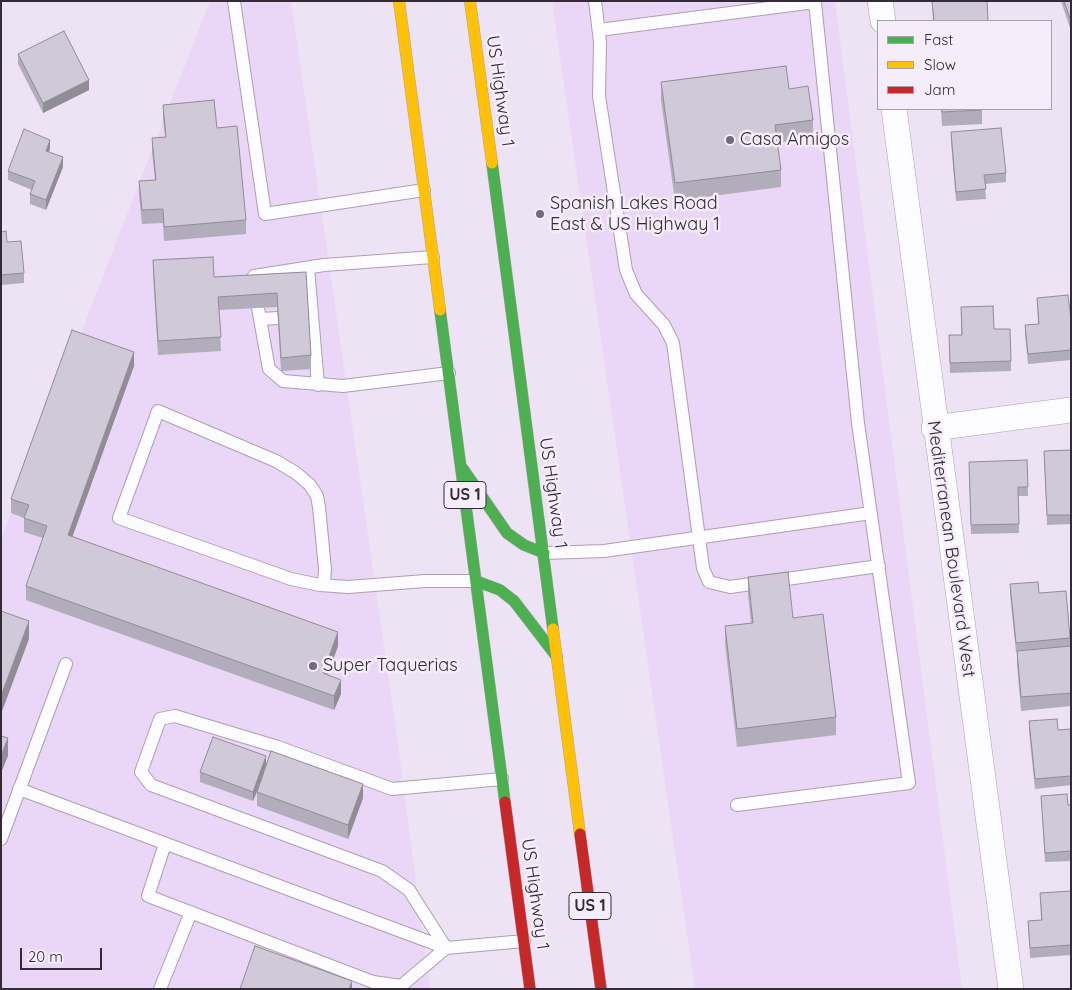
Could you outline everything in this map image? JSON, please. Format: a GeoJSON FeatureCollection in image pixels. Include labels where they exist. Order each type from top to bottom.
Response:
{"type":"FeatureCollection","features":[{"type":"Feature","properties":{"kind":"main road","name":"US Highway 1"},"geometry":{"type":"LineString","coordinates":[[399,1],[530,989]]}},
{"type":"Feature","properties":{"kind":"main road","name":"US Highway 1"},"geometry":{"type":"LineString","coordinates":[[470,1],[601,989]]}},
{"type":"Feature","properties":{"kind":"main road"},"geometry":{"type":"LineString","coordinates":[[461,466],[507,532],[524,545],[544,553]]}},
{"type":"Feature","properties":{"kind":"main road"},"geometry":{"type":"LineString","coordinates":[[476,581],[500,590],[514,601],[558,659]]}},
{"type":"Feature","properties":{"kind":"street"},"geometry":{"type":"LineString","coordinates":[[880,1],[882,20]]}},
{"type":"Feature","properties":{"kind":"street","name":"Mediterranean Boulevard West"},"geometry":{"type":"LineString","coordinates":[[894,110],[934,428],[1011,989]]}},
{"type":"Feature","properties":{"kind":"street"},"geometry":{"type":"LineString","coordinates":[[934,428],[1071,410]]}},
{"type":"Feature","properties":{"kind":"lane"},"geometry":{"type":"LineString","coordinates":[[234,1],[264,214],[424,190]]}},
{"type":"Feature","properties":{"kind":"lane"},"geometry":{"type":"LineString","coordinates":[[595,1],[599,30],[599,96],[626,270],[636,294],[664,325],[673,343],[698,537],[703,568],[709,582],[730,587],[878,566]]}},
{"type":"Feature","properties":{"kind":"lane"},"geometry":{"type":"LineString","coordinates":[[599,30],[815,1],[858,423],[910,783],[737,805]]}},
{"type":"Feature","properties":{"kind":"lane"},"geometry":{"type":"LineString","coordinates":[[256,289],[254,276],[308,268],[433,257]]}},
{"type":"Feature","properties":{"kind":"lane"},"geometry":{"type":"LineString","coordinates":[[308,268],[312,344],[318,386]]}},
{"type":"Feature","properties":{"kind":"lane"},"geometry":{"type":"LineString","coordinates":[[278,318],[259,314],[269,369],[283,381],[318,386],[343,386],[448,373]]}},
{"type":"Feature","properties":{"kind":"lane"},"geometry":{"type":"LineString","coordinates":[[266,350],[280,348]]}},
{"type":"Feature","properties":{"kind":"lane"},"geometry":{"type":"LineString","coordinates":[[324,585],[319,508],[317,496],[310,484],[276,461],[158,412],[119,518],[291,579],[324,585],[348,587],[425,580],[476,581]]}},
{"type":"Feature","properties":{"kind":"lane"},"geometry":{"type":"LineString","coordinates":[[544,553],[604,551],[871,513]]}},
{"type":"Feature","properties":{"kind":"lane"},"geometry":{"type":"LineString","coordinates":[[1,839],[66,664]]}},
{"type":"Feature","properties":{"kind":"lane"},"geometry":{"type":"LineString","coordinates":[[446,948],[409,890],[382,871],[151,785],[141,772],[160,720],[175,716],[278,747],[392,789],[502,779]]}},
{"type":"Feature","properties":{"kind":"lane"},"geometry":{"type":"LineString","coordinates":[[19,789],[446,948],[524,942]]}},
{"type":"Feature","properties":{"kind":"lane"},"geometry":{"type":"LineString","coordinates":[[165,844],[148,896],[373,982],[401,986],[446,948]]}},
{"type":"Feature","properties":{"kind":"lane"},"geometry":{"type":"LineString","coordinates":[[160,989],[191,912]]}},
{"type":"Feature","properties":{"kind":"shaded area"},"geometry":{"type":"Polygon","coordinates":[[[210,1],[291,1],[396,730],[430,989],[1,989],[1,539],[210,1]]]}},
{"type":"Feature","properties":{"kind":"shaded area"},"geometry":{"type":"Polygon","coordinates":[[[552,1],[835,1],[962,989],[695,989],[552,1]]]}},
{"type":"Feature","properties":{"kind":"building"},"geometry":{"type":"Polygon","coordinates":[[[932,1],[987,1],[988,20],[934,20],[932,1]]]}},
{"type":"Feature","properties":{"kind":"building"},"geometry":{"type":"Polygon","coordinates":[[[1064,1],[1071,1],[1071,21],[1064,1]]]}},
{"type":"Feature","properties":{"kind":"building"},"geometry":{"type":"Polygon","coordinates":[[[64,31],[89,80],[43,103],[18,54],[64,31]]]}},
{"type":"Feature","properties":{"kind":"building","name":"Casa Amigos"},"geometry":{"type":"Polygon","coordinates":[[[786,66],[789,89],[808,86],[813,120],[775,125],[781,170],[675,183],[661,82],[786,66]]]}},
{"type":"Feature","properties":{"kind":"building"},"geometry":{"type":"Polygon","coordinates":[[[214,100],[217,128],[237,126],[246,220],[164,227],[163,209],[142,210],[139,181],[156,180],[152,138],[166,137],[163,105],[214,100]]]}},
{"type":"Feature","properties":{"kind":"building"},"geometry":{"type":"Polygon","coordinates":[[[942,110],[982,110],[942,112],[942,110]]]}},
{"type":"Feature","properties":{"kind":"building"},"geometry":{"type":"Polygon","coordinates":[[[1001,128],[1006,173],[984,175],[986,189],[956,192],[951,132],[1001,128]]]}},
{"type":"Feature","properties":{"kind":"building"},"geometry":{"type":"Polygon","coordinates":[[[24,129],[50,140],[46,151],[63,157],[46,200],[30,194],[35,181],[8,171],[24,129]]]}},
{"type":"Feature","properties":{"kind":"building"},"geometry":{"type":"Polygon","coordinates":[[[6,231],[7,242],[21,241],[24,273],[1,275],[1,232],[6,231]]]}},
{"type":"Feature","properties":{"kind":"building"},"geometry":{"type":"Polygon","coordinates":[[[213,257],[214,277],[306,272],[311,355],[281,358],[277,293],[218,297],[221,337],[158,341],[153,260],[213,257]]]}},
{"type":"Feature","properties":{"kind":"building"},"geometry":{"type":"Polygon","coordinates":[[[1068,295],[1071,319],[1071,350],[1028,354],[1025,325],[1039,324],[1037,298],[1068,295]]]}},
{"type":"Feature","properties":{"kind":"building"},"geometry":{"type":"Polygon","coordinates":[[[993,306],[994,329],[1010,329],[1011,361],[950,363],[949,335],[962,335],[961,307],[993,306]]]}},
{"type":"Feature","properties":{"kind":"building"},"geometry":{"type":"Polygon","coordinates":[[[72,330],[134,352],[68,535],[338,632],[323,673],[341,680],[334,696],[26,586],[47,526],[24,518],[29,505],[11,499],[72,330]]]}},
{"type":"Feature","properties":{"kind":"building"},"geometry":{"type":"Polygon","coordinates":[[[1071,450],[1071,515],[1047,515],[1044,451],[1071,450]]]}},
{"type":"Feature","properties":{"kind":"building"},"geometry":{"type":"Polygon","coordinates":[[[1027,460],[1028,487],[1018,487],[1019,524],[971,525],[969,462],[1027,460]]]}},
{"type":"Feature","properties":{"kind":"building"},"geometry":{"type":"Polygon","coordinates":[[[788,572],[793,618],[823,614],[836,717],[737,729],[725,626],[753,623],[748,577],[788,572]]]}},
{"type":"Feature","properties":{"kind":"building"},"geometry":{"type":"Polygon","coordinates":[[[1038,582],[1039,593],[1066,591],[1070,638],[1016,643],[1010,584],[1038,582]]]}},
{"type":"Feature","properties":{"kind":"building"},"geometry":{"type":"Polygon","coordinates":[[[1,611],[29,621],[1,696],[1,611]]]}},
{"type":"Feature","properties":{"kind":"building"},"geometry":{"type":"Polygon","coordinates":[[[1071,646],[1071,693],[1021,697],[1017,651],[1071,646]]]}},
{"type":"Feature","properties":{"kind":"building"},"geometry":{"type":"Polygon","coordinates":[[[1057,719],[1058,730],[1071,729],[1071,776],[1035,779],[1029,721],[1057,719]]]}},
{"type":"Feature","properties":{"kind":"building"},"geometry":{"type":"Polygon","coordinates":[[[1,736],[8,738],[1,756],[1,736]]]}},
{"type":"Feature","properties":{"kind":"building"},"geometry":{"type":"Polygon","coordinates":[[[213,737],[266,756],[253,792],[200,772],[213,737]]]}},
{"type":"Feature","properties":{"kind":"building"},"geometry":{"type":"Polygon","coordinates":[[[271,751],[363,784],[348,825],[257,792],[271,751]]]}},
{"type":"Feature","properties":{"kind":"building"},"geometry":{"type":"Polygon","coordinates":[[[1067,794],[1068,805],[1071,805],[1071,851],[1045,853],[1041,796],[1067,794]]]}},
{"type":"Feature","properties":{"kind":"building"},"geometry":{"type":"Polygon","coordinates":[[[1071,891],[1071,945],[1030,948],[1028,921],[1042,920],[1040,893],[1071,891]]]}},
{"type":"Feature","properties":{"kind":"building"},"geometry":{"type":"Polygon","coordinates":[[[255,946],[352,981],[349,989],[240,989],[255,946]]]}},
{"type":"Feature","properties":{"kind":"traffic: fast"},"geometry":{"type":"LineString","coordinates":[[492,163],[553,629]]}},
{"type":"Feature","properties":{"kind":"traffic: fast"},"geometry":{"type":"LineString","coordinates":[[440,310],[505,802]]}},
{"type":"Feature","properties":{"kind":"traffic: fast"},"geometry":{"type":"LineString","coordinates":[[463,469],[507,533],[524,545],[544,553]]}},
{"type":"Feature","properties":{"kind":"traffic: fast"},"geometry":{"type":"LineString","coordinates":[[476,581],[500,590],[514,601],[557,657]]}},
{"type":"Feature","properties":{"kind":"traffic: slow"},"geometry":{"type":"LineString","coordinates":[[399,1],[440,310]]}},
{"type":"Feature","properties":{"kind":"traffic: slow"},"geometry":{"type":"LineString","coordinates":[[470,1],[492,163]]}},
{"type":"Feature","properties":{"kind":"traffic: slow"},"geometry":{"type":"LineString","coordinates":[[553,629],[580,834]]}},
{"type":"Feature","properties":{"kind":"traffic: jam"},"geometry":{"type":"LineString","coordinates":[[505,802],[530,989]]}},
{"type":"Feature","properties":{"kind":"traffic: jam"},"geometry":{"type":"LineString","coordinates":[[580,834],[601,989]]}},
{"type":"Feature","properties":{"kind":"place","name":"Casa Amigos"},"geometry":{"type":"Point","coordinates":[730,140]}},
{"type":"Feature","properties":{"kind":"place","name":"Spanish Lakes Road East & US Highway 1"},"geometry":{"type":"Point","coordinates":[540,214]}},
{"type":"Feature","properties":{"kind":"place","name":"Super Taquerias"},"geometry":{"type":"Point","coordinates":[313,666]}}]}
